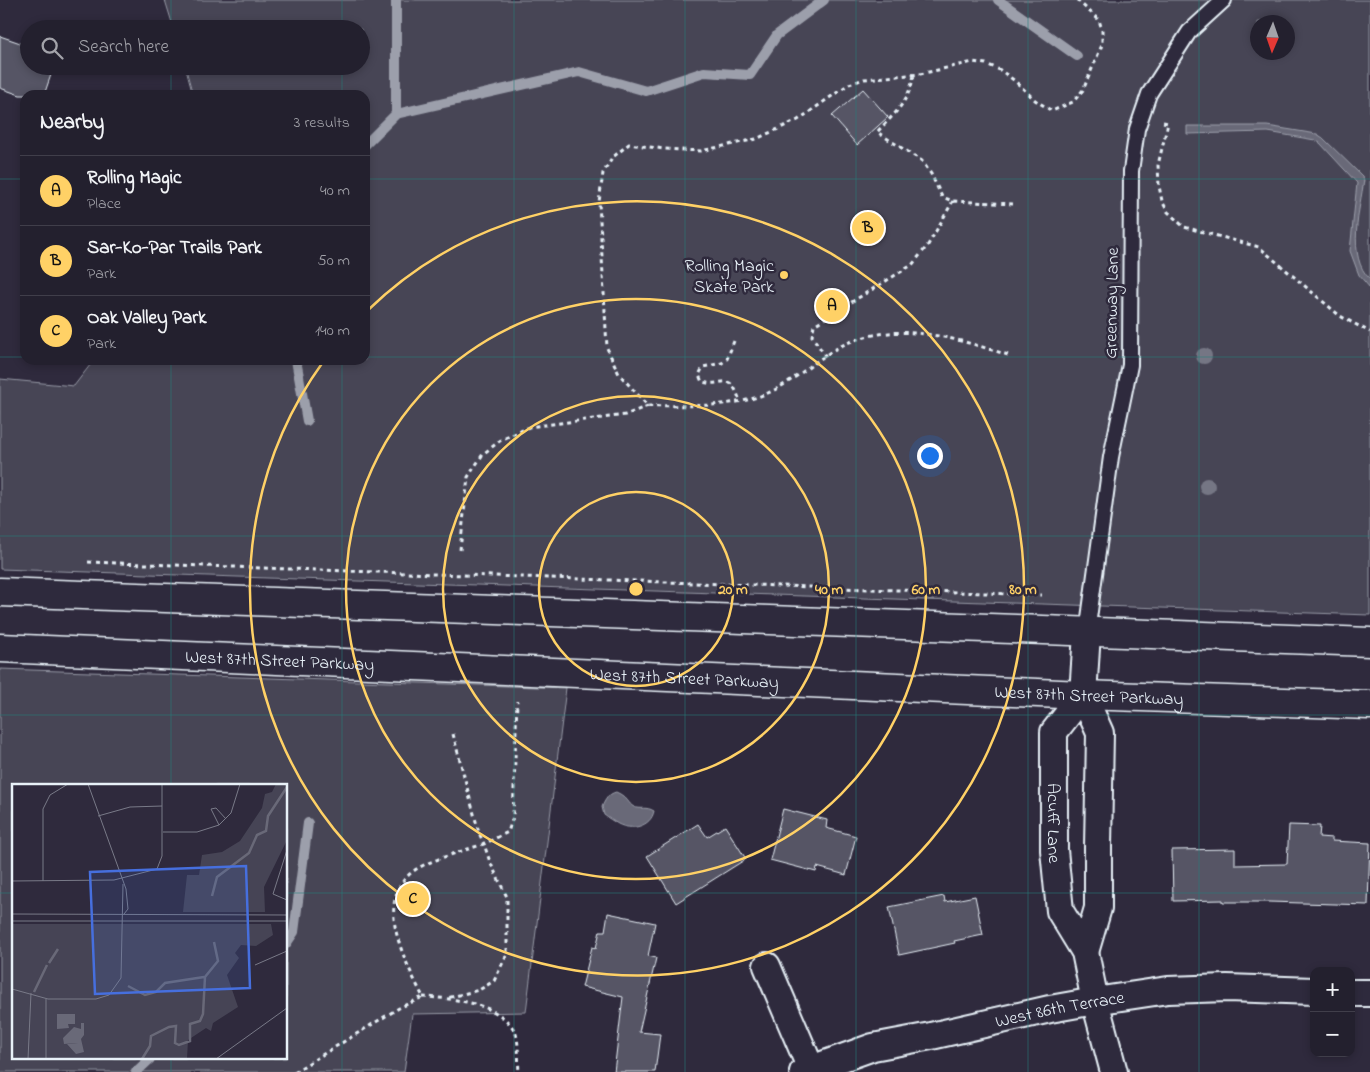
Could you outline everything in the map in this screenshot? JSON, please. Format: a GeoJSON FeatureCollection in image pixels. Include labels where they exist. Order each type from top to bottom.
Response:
{"type":"FeatureCollection","features":[{"type":"Feature","properties":{"kind":"main road"},"geometry":{"type":"LineString","coordinates":[[0,592],[1370,642]]}},
{"type":"Feature","properties":{"kind":"main road","name":"West 87th Street Parkway"},"geometry":{"type":"LineString","coordinates":[[0,648],[1083,695],[1370,705]]}},
{"type":"Feature","properties":{"kind":"street","name":"Acuff Lane"},"geometry":{"type":"LineString","coordinates":[[1085,952],[1098,908],[1100,733],[1083,695],[1087,632]]}},
{"type":"Feature","properties":{"kind":"street","name":"Acuff Lane"},"geometry":{"type":"LineString","coordinates":[[1083,695],[1054,732],[1054,850],[1060,911],[1085,952],[1095,1001],[1114,1072]]}},
{"type":"Feature","properties":{"kind":"street"},"geometry":{"type":"LineString","coordinates":[[767,966],[807,1070]]}},
{"type":"Feature","properties":{"kind":"street","name":"West 86th Terrace"},"geometry":{"type":"LineString","coordinates":[[807,1070],[873,1047],[931,1036],[1050,1008],[1168,990],[1227,988],[1310,991]]}},
{"type":"Feature","properties":{"kind":"street"},"geometry":{"type":"LineString","coordinates":[[1355,993],[1370,993]]}},
{"type":"Feature","properties":{"kind":"lane","name":"Greenway Lane"},"geometry":{"type":"LineString","coordinates":[[1087,632],[1111,457],[1130,365],[1131,171],[1136,129],[1150,94],[1188,32],[1224,0]]}},
{"type":"Feature","properties":{"kind":"path"},"geometry":{"type":"LineString","coordinates":[[648,406],[619,374],[607,348],[598,202],[603,173],[613,157],[629,144],[664,149],[701,150],[756,138],[798,120],[849,84],[864,79],[914,75],[973,62],[986,64],[1000,70],[1016,81],[1035,100],[1052,111],[1073,102],[1083,90],[1102,45],[1102,30],[1099,20],[1077,0]]}},
{"type":"Feature","properties":{"kind":"path"},"geometry":{"type":"LineString","coordinates":[[914,75],[910,92],[899,110],[877,132],[922,162],[942,197],[953,201],[1013,204]]}},
{"type":"Feature","properties":{"kind":"path"},"geometry":{"type":"LineString","coordinates":[[1161,121],[1168,123],[1158,165],[1159,186],[1162,201],[1168,212],[1184,227],[1259,247],[1340,316],[1370,332]]}},
{"type":"Feature","properties":{"kind":"path"},"geometry":{"type":"LineString","coordinates":[[826,357],[812,336],[814,325],[912,265],[928,245],[953,201]]}},
{"type":"Feature","properties":{"kind":"path"},"geometry":{"type":"LineString","coordinates":[[460,550],[468,477],[483,454],[501,440],[529,427],[626,415],[648,406],[719,404],[740,401],[767,393],[790,381],[841,346],[869,336],[899,332],[934,335],[1008,355]]}},
{"type":"Feature","properties":{"kind":"path"},"geometry":{"type":"LineString","coordinates":[[734,341],[727,359],[722,363],[703,367],[699,375],[702,382],[727,381],[733,385],[740,401]]}},
{"type":"Feature","properties":{"kind":"path"},"geometry":{"type":"LineString","coordinates":[[79,562],[1042,595]]}},
{"type":"Feature","properties":{"kind":"path"},"geometry":{"type":"LineString","coordinates":[[423,997],[398,944],[394,917],[395,897],[407,877],[425,864],[484,844],[508,832],[513,817],[517,693]]}},
{"type":"Feature","properties":{"kind":"path"},"geometry":{"type":"LineString","coordinates":[[447,998],[479,990],[494,980],[506,954],[507,897],[490,862],[479,833],[453,734]]}},
{"type":"Feature","properties":{"kind":"path"},"geometry":{"type":"LineString","coordinates":[[294,1072],[399,1008],[423,997],[447,998],[482,1005],[506,1021],[516,1034],[519,1072]]}},
{"type":"Feature","properties":{"kind":"shaded area"},"geometry":{"type":"Polygon","coordinates":[[[165,0],[1370,0],[1370,615],[0,569],[0,379],[74,386],[90,365],[370,365],[370,90],[192,90],[187,75],[370,75],[370,20],[171,20],[165,0]]]}},
{"type":"Feature","properties":{"kind":"shaded area"},"geometry":{"type":"Polygon","coordinates":[[[0,669],[566,688],[526,1012],[412,1014],[404,1072],[0,1072],[0,669]]]}},
{"type":"Feature","properties":{"kind":"water"},"geometry":{"type":"Polygon","coordinates":[[[1187,126],[1267,126],[1317,134],[1323,138],[1364,180],[1356,232],[1356,245],[1358,258],[1363,270],[1370,279],[1370,288],[1359,275],[1350,251],[1357,183],[1320,143],[1315,140],[1268,132],[1187,134],[1187,126]]]}},
{"type":"Feature","properties":{"kind":"water"},"geometry":{"type":"Polygon","coordinates":[[[616,792],[634,807],[654,811],[649,821],[640,826],[629,827],[618,824],[604,815],[602,807],[604,802],[616,792]]]}},
{"type":"Feature","properties":{"kind":"building"},"geometry":{"type":"Polygon","coordinates":[[[0,36],[20,43],[20,75],[51,75],[46,90],[20,90],[20,95],[0,88],[0,36]]]}},
{"type":"Feature","properties":{"kind":"building"},"geometry":{"type":"Polygon","coordinates":[[[863,89],[888,117],[857,145],[832,116],[863,89]]]}},
{"type":"Feature","properties":{"kind":"building"},"geometry":{"type":"Polygon","coordinates":[[[783,809],[827,820],[826,828],[856,836],[846,875],[817,867],[816,872],[770,860],[783,809]]]}},
{"type":"Feature","properties":{"kind":"building"},"geometry":{"type":"Polygon","coordinates":[[[698,824],[707,837],[725,826],[746,859],[676,903],[647,856],[698,824]]]}},
{"type":"Feature","properties":{"kind":"building"},"geometry":{"type":"Polygon","coordinates":[[[1289,825],[1320,826],[1319,837],[1332,838],[1332,841],[1370,843],[1368,905],[1223,902],[1223,900],[1173,901],[1172,850],[1235,849],[1235,865],[1287,864],[1289,825]]]}},
{"type":"Feature","properties":{"kind":"building"},"geometry":{"type":"Polygon","coordinates":[[[944,896],[945,902],[975,896],[983,935],[899,955],[889,907],[944,896]]]}},
{"type":"Feature","properties":{"kind":"building"},"geometry":{"type":"Polygon","coordinates":[[[608,913],[655,923],[648,956],[656,958],[639,1032],[660,1034],[655,1072],[614,1072],[623,997],[582,987],[592,947],[596,948],[600,931],[605,931],[608,913]]]}},
{"type":"Feature","properties":{"kind":"waterway"},"geometry":{"type":"LineString","coordinates":[[370,140],[396,114],[396,0]]}},
{"type":"Feature","properties":{"kind":"waterway"},"geometry":{"type":"LineString","coordinates":[[396,114],[579,72],[646,91],[704,72],[750,75],[777,35],[824,0]]}},
{"type":"Feature","properties":{"kind":"waterway"},"geometry":{"type":"LineString","coordinates":[[998,0],[1077,56]]}},
{"type":"Feature","properties":{"kind":"waterway"},"geometry":{"type":"LineString","coordinates":[[297,365],[307,421]]}},
{"type":"Feature","properties":{"kind":"waterway"},"geometry":{"type":"LineString","coordinates":[[288,941],[294,932],[308,823]]}},
{"type":"Feature","properties":{"kind":"waterway"},"geometry":{"type":"LineString","coordinates":[[136,1072],[149,1060]]}},
{"type":"Feature","properties":{"kind":"place","name":"Sar-Ko-Par Trails Park"},"geometry":{"type":"Point","coordinates":[868,228]}},
{"type":"Feature","properties":{"kind":"place","name":"Rolling Magic Skate Park"},"geometry":{"type":"Point","coordinates":[784,275]}},
{"type":"Feature","properties":{"kind":"place","name":"Rolling Magic"},"geometry":{"type":"Point","coordinates":[832,306]}},
{"type":"Feature","properties":{"kind":"place","name":"Oak Valley Park"},"geometry":{"type":"Point","coordinates":[413,899]}}]}
